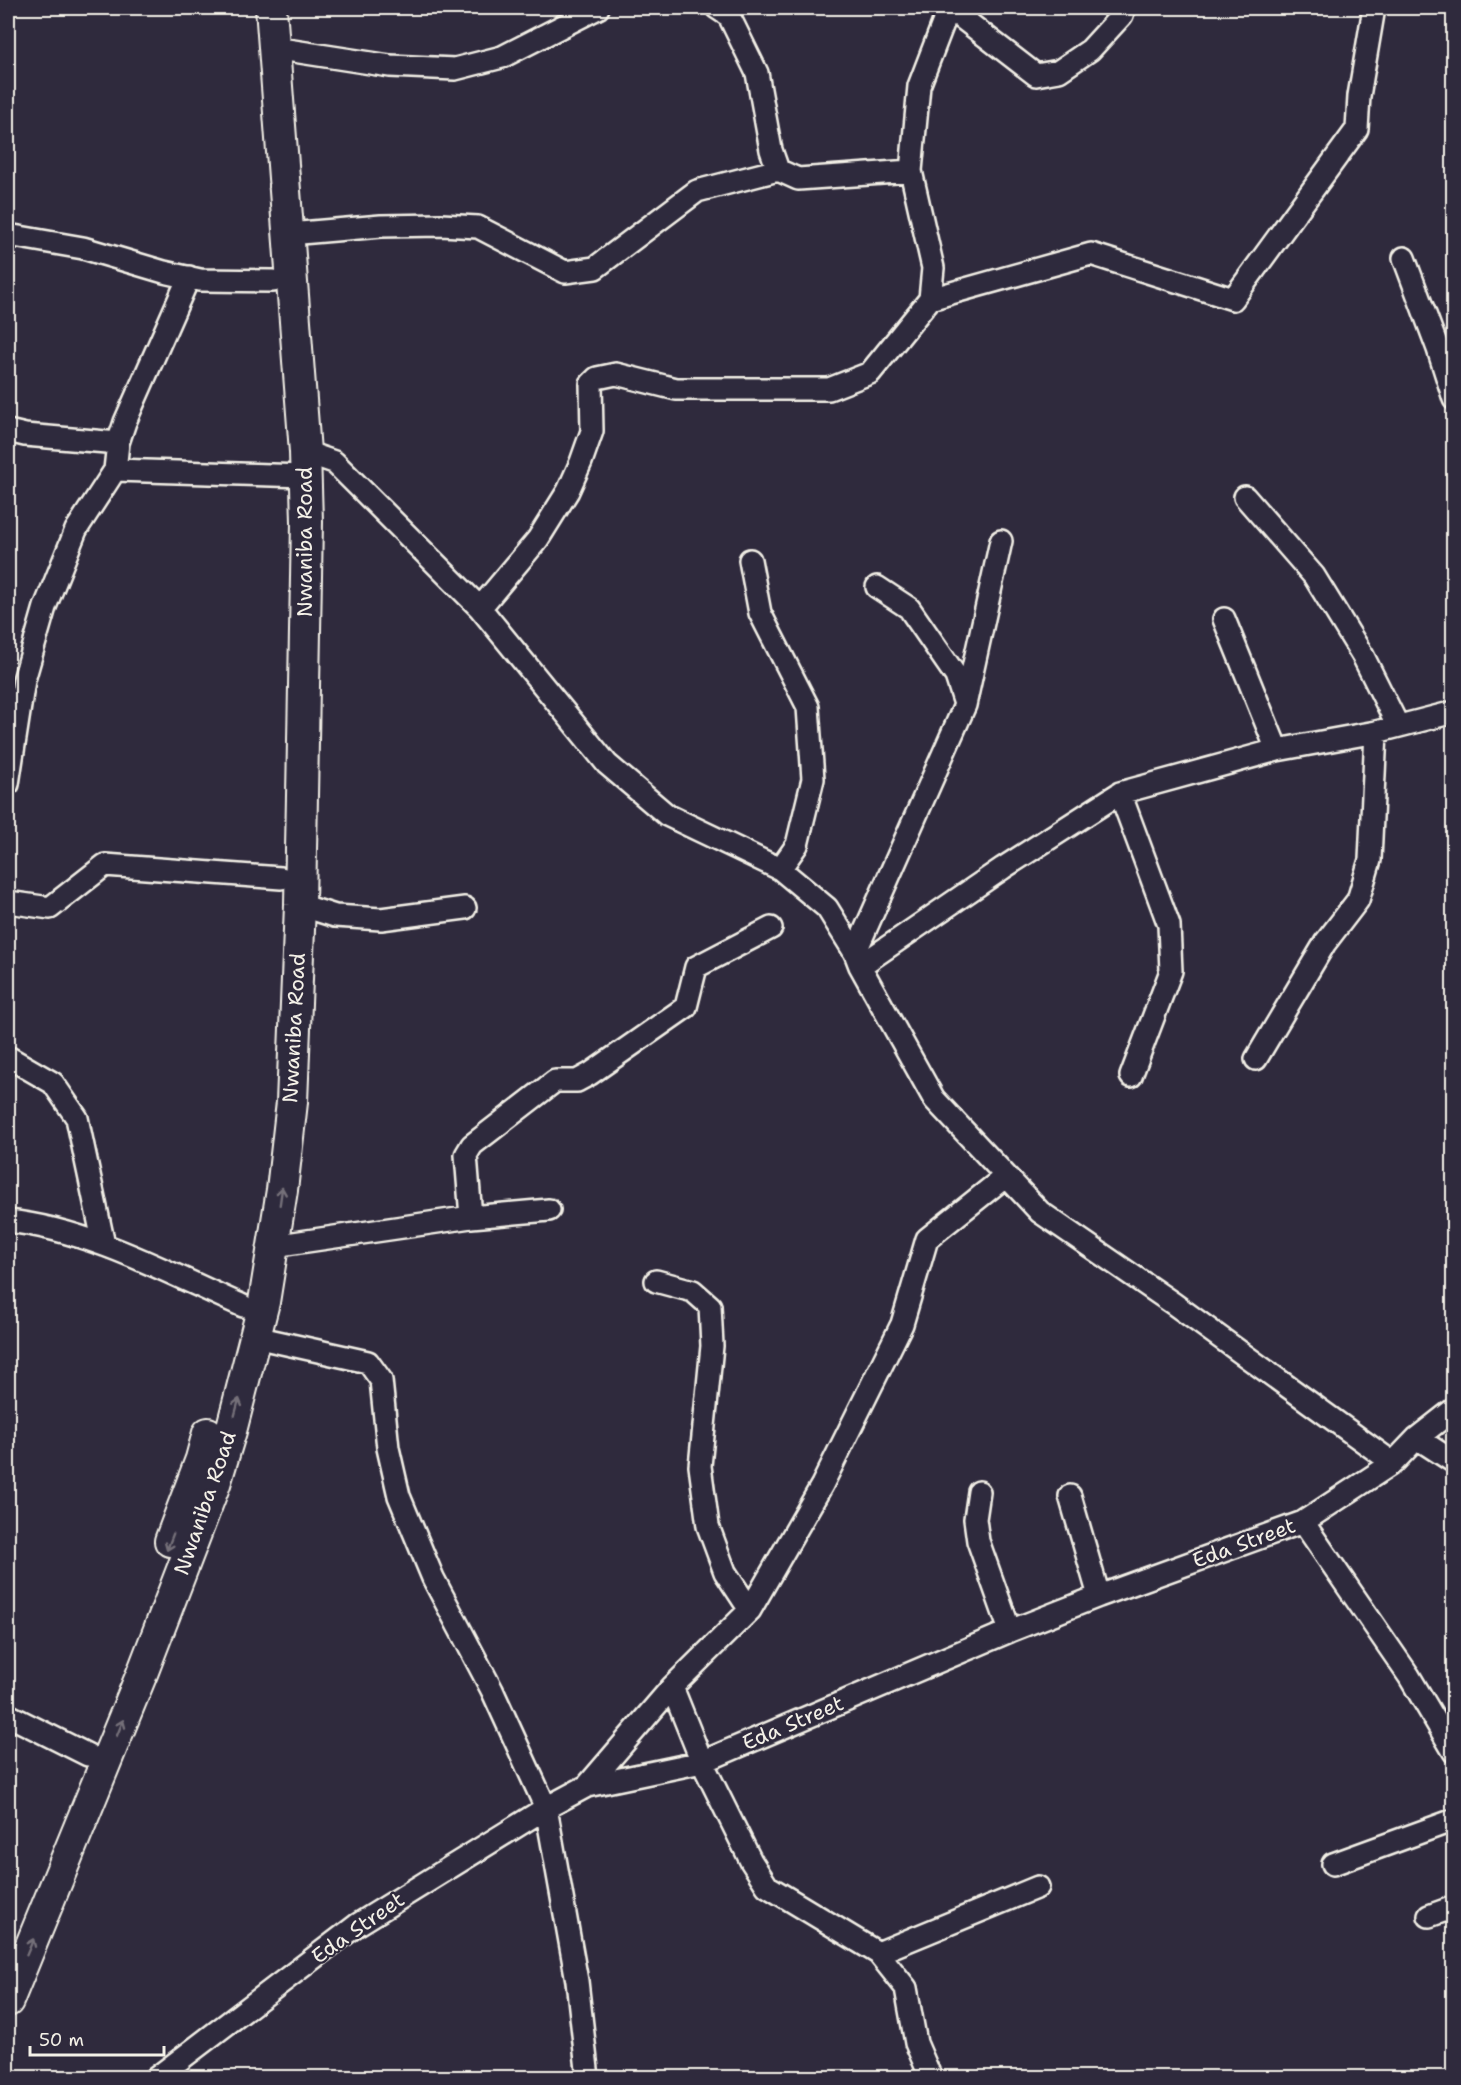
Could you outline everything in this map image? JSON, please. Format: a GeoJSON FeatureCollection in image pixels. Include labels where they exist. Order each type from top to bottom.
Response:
{"type":"FeatureCollection","features":[{"type":"Feature","properties":{"kind":"main road"},"geometry":{"type":"LineString","coordinates":[[8,1951],[88,1755],[201,1459],[243,1306],[271,1113],[299,468],[273,281],[253,8]]}},
{"type":"Feature","properties":{"kind":"main road","name":"Nwaniba Road"},"geometry":{"type":"LineString","coordinates":[[8,2001],[143,1671],[215,1484],[264,1302],[273,1246],[292,1102],[300,905],[308,522],[299,468],[289,234],[271,8]]}},
{"type":"Feature","properties":{"kind":"street"},"geometry":{"type":"LineString","coordinates":[[274,48],[390,66],[455,69],[502,57],[598,8]]}},
{"type":"Feature","properties":{"kind":"street"},"geometry":{"type":"LineString","coordinates":[[717,8],[729,16],[757,73],[771,150],[778,170]]}},
{"type":"Feature","properties":{"kind":"street"},"geometry":{"type":"LineString","coordinates":[[480,608],[538,539],[568,491],[582,462],[592,431],[591,384],[597,378],[616,374],[676,389],[829,388],[870,373],[930,299],[933,268],[911,171],[919,86],[949,8],[1036,75],[1059,71],[1090,50],[1122,15],[1124,8]]}},
{"type":"Feature","properties":{"kind":"street"},"geometry":{"type":"LineString","coordinates":[[930,299],[1091,254],[1233,299],[1357,129],[1359,96],[1374,8]]}},
{"type":"Feature","properties":{"kind":"street"},"geometry":{"type":"LineString","coordinates":[[289,234],[381,226],[478,227],[566,272],[595,268],[697,191],[778,170],[798,180],[911,171]]}},
{"type":"Feature","properties":{"kind":"street"},"geometry":{"type":"LineString","coordinates":[[8,235],[82,248],[200,280],[273,281]]}},
{"type":"Feature","properties":{"kind":"street"},"geometry":{"type":"LineString","coordinates":[[1404,258],[1454,399]]}},
{"type":"Feature","properties":{"kind":"street"},"geometry":{"type":"LineString","coordinates":[[8,777],[24,680],[45,607],[76,530],[115,470],[117,443],[189,277]]}},
{"type":"Feature","properties":{"kind":"street"},"geometry":{"type":"LineString","coordinates":[[8,431],[25,435],[117,443]]}},
{"type":"Feature","properties":{"kind":"street"},"geometry":{"type":"LineString","coordinates":[[115,470],[299,468],[334,462],[480,608],[607,764],[667,815],[780,869],[827,908],[934,1099],[1040,1212],[1174,1304],[1393,1463]]}},
{"type":"Feature","properties":{"kind":"street"},"geometry":{"type":"LineString","coordinates":[[1245,497],[1314,576],[1363,656],[1398,726]]}},
{"type":"Feature","properties":{"kind":"street"},"geometry":{"type":"LineString","coordinates":[[857,959],[965,705],[1001,541]]}},
{"type":"Feature","properties":{"kind":"street"},"geometry":{"type":"LineString","coordinates":[[750,560],[760,613],[808,708],[813,779],[797,845],[780,869]]}},
{"type":"Feature","properties":{"kind":"street"},"geometry":{"type":"LineString","coordinates":[[877,587],[909,608],[956,676],[965,705]]}},
{"type":"Feature","properties":{"kind":"street"},"geometry":{"type":"LineString","coordinates":[[1224,619],[1277,750]]}},
{"type":"Feature","properties":{"kind":"street"},"geometry":{"type":"LineString","coordinates":[[857,959],[1120,793],[1277,750],[1377,732],[1454,712]]}},
{"type":"Feature","properties":{"kind":"street"},"geometry":{"type":"LineString","coordinates":[[1256,1059],[1325,943],[1358,900],[1370,860],[1377,732]]}},
{"type":"Feature","properties":{"kind":"street"},"geometry":{"type":"LineString","coordinates":[[1120,793],[1169,925],[1171,971],[1131,1076]]}},
{"type":"Feature","properties":{"kind":"street"},"geometry":{"type":"LineString","coordinates":[[8,902],[50,908],[105,865],[281,878]]}},
{"type":"Feature","properties":{"kind":"street"},"geometry":{"type":"LineString","coordinates":[[300,905],[335,916],[381,918],[465,908]]}},
{"type":"Feature","properties":{"kind":"street"},"geometry":{"type":"LineString","coordinates":[[471,1217],[466,1155],[472,1145],[555,1081],[577,1082],[686,1007],[696,966],[771,928]]}},
{"type":"Feature","properties":{"kind":"street"},"geometry":{"type":"LineString","coordinates":[[8,1057],[54,1083],[77,1118],[104,1245]]}},
{"type":"Feature","properties":{"kind":"street"},"geometry":{"type":"LineString","coordinates":[[587,1786],[672,1687],[750,1610],[822,1485],[902,1324],[927,1239],[1006,1176]]}},
{"type":"Feature","properties":{"kind":"street"},"geometry":{"type":"LineString","coordinates":[[273,1246],[471,1217],[549,1210]]}},
{"type":"Feature","properties":{"kind":"street"},"geometry":{"type":"LineString","coordinates":[[8,1221],[34,1224],[104,1245],[243,1306]]}},
{"type":"Feature","properties":{"kind":"street"},"geometry":{"type":"LineString","coordinates":[[656,1281],[693,1291],[710,1306],[712,1346],[700,1466],[708,1526],[725,1572],[750,1610]]}},
{"type":"Feature","properties":{"kind":"street"},"geometry":{"type":"LineString","coordinates":[[255,1337],[368,1362],[381,1380],[388,1448],[399,1496],[433,1578],[492,1690],[546,1808],[577,1981],[588,2078]]}},
{"type":"Feature","properties":{"kind":"street","name":"Eda Street"},"geometry":{"type":"LineString","coordinates":[[156,2078],[357,1925],[546,1808],[587,1786],[702,1762],[1010,1631],[1303,1522],[1393,1463],[1417,1438],[1454,1409]]}},
{"type":"Feature","properties":{"kind":"street"},"geometry":{"type":"LineString","coordinates":[[1417,1438],[1454,1462]]}},
{"type":"Feature","properties":{"kind":"street"},"geometry":{"type":"LineString","coordinates":[[979,1492],[975,1519],[978,1541],[1010,1631]]}},
{"type":"Feature","properties":{"kind":"street"},"geometry":{"type":"LineString","coordinates":[[1070,1496],[1099,1596]]}},
{"type":"Feature","properties":{"kind":"street"},"geometry":{"type":"LineString","coordinates":[[1303,1522],[1409,1676],[1454,1752]]}},
{"type":"Feature","properties":{"kind":"street"},"geometry":{"type":"LineString","coordinates":[[672,1687],[702,1762],[751,1861],[767,1886],[878,1953],[906,1988],[916,2043],[931,2078]]}},
{"type":"Feature","properties":{"kind":"street"},"geometry":{"type":"LineString","coordinates":[[8,1715],[88,1755]]}},
{"type":"Feature","properties":{"kind":"street"},"geometry":{"type":"LineString","coordinates":[[1334,1864],[1454,1820]]}},
{"type":"Feature","properties":{"kind":"street"},"geometry":{"type":"LineString","coordinates":[[878,1953],[1038,1887]]}},
{"type":"Feature","properties":{"kind":"street"},"geometry":{"type":"LineString","coordinates":[[1429,1916],[1454,1908]]}}]}
